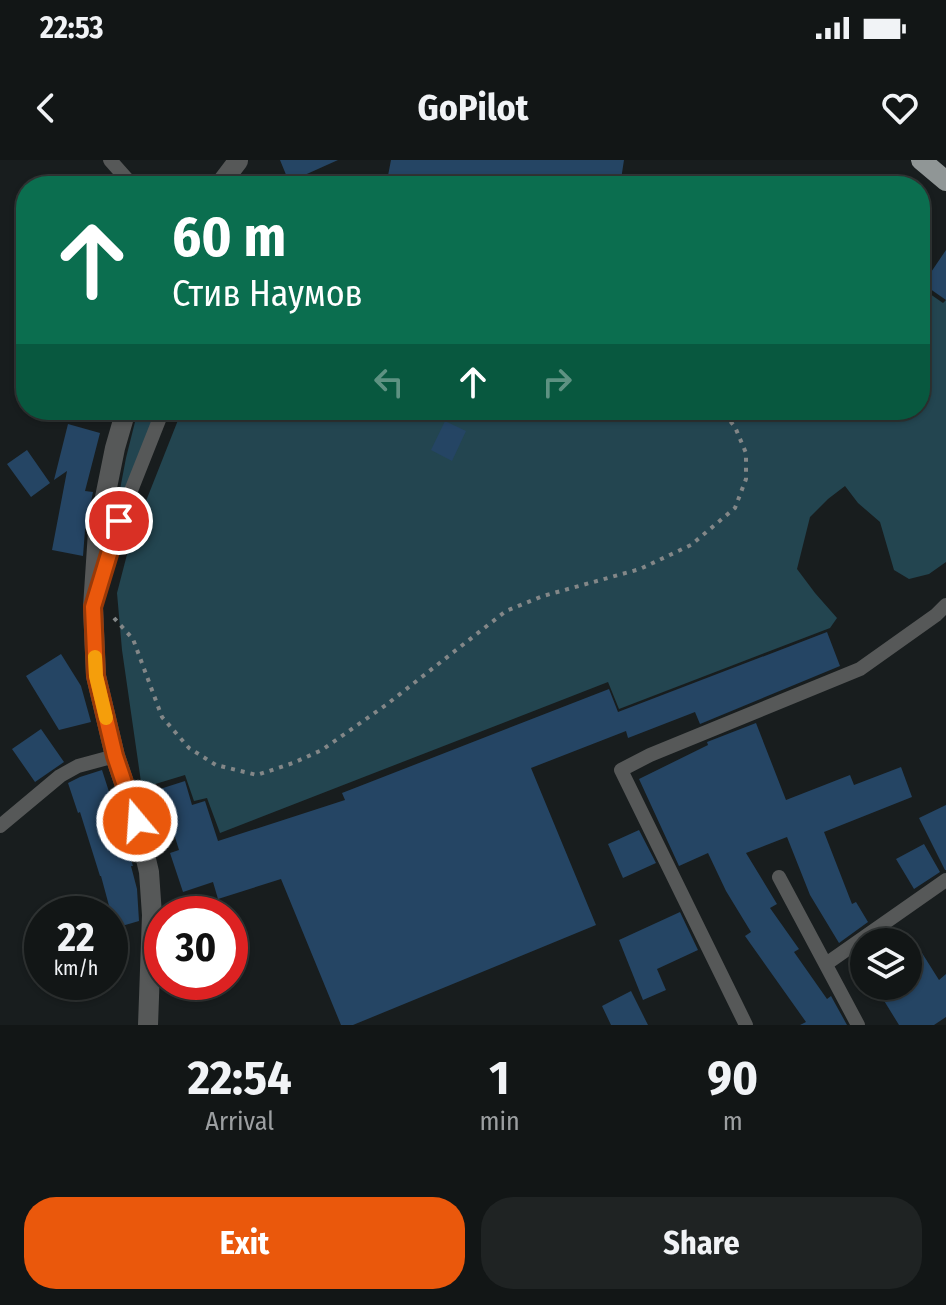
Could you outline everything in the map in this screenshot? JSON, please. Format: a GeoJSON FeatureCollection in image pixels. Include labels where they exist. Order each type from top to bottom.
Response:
{"type":"FeatureCollection","features":[{"type":"Feature","properties":{"kind":"main road"},"geometry":{"type":"LineString","coordinates":[[921,160],[946,181]]}},
{"type":"Feature","properties":{"kind":"street"},"geometry":{"type":"LineString","coordinates":[[123,420],[98,532],[93,607],[96,676],[115,756],[137,821],[149,872],[152,915],[148,1025]]}},
{"type":"Feature","properties":{"kind":"lane"},"geometry":{"type":"LineString","coordinates":[[110,160],[124,176]]}},
{"type":"Feature","properties":{"kind":"lane"},"geometry":{"type":"LineString","coordinates":[[93,607],[119,521],[159,420]]}},
{"type":"Feature","properties":{"kind":"lane"},"geometry":{"type":"LineString","coordinates":[[746,1025],[621,770],[650,755],[860,669],[943,616]]}},
{"type":"Feature","properties":{"kind":"lane"},"geometry":{"type":"LineString","coordinates":[[0,826],[60,776],[78,766],[115,756]]}},
{"type":"Feature","properties":{"kind":"lane"},"geometry":{"type":"LineString","coordinates":[[779,877],[858,1025]]}},
{"type":"Feature","properties":{"kind":"lane"},"geometry":{"type":"LineString","coordinates":[[826,964],[946,880]]}},
{"type":"Feature","properties":{"kind":"path"},"geometry":{"type":"LineString","coordinates":[[93,607],[116,620],[133,639],[162,717],[189,748],[216,765],[257,775],[322,750],[386,705],[506,611],[543,596],[640,569],[691,545],[735,508],[746,479],[746,453],[729,420]]}},
{"type":"Feature","properties":{"kind":"shaded area"},"geometry":{"type":"Polygon","coordinates":[[[930,294],[943,303],[946,300],[946,562],[929,574],[909,579],[894,570],[880,522],[858,503],[845,486],[810,517],[797,569],[837,618],[830,628],[619,709],[608,682],[220,833],[207,798],[194,801],[185,775],[152,785],[141,782],[117,593],[131,539],[178,420],[930,420],[930,294]]]}},
{"type":"Feature","properties":{"kind":"shaded area"},"geometry":{"type":"Polygon","coordinates":[[[136,420],[158,420],[110,542],[136,420]]]}},
{"type":"Feature","properties":{"kind":"building"},"geometry":{"type":"Polygon","coordinates":[[[280,160],[338,160],[302,176],[287,176],[280,160]]]}},
{"type":"Feature","properties":{"kind":"building"},"geometry":{"type":"Polygon","coordinates":[[[391,160],[624,160],[622,176],[388,176],[391,160]]]}},
{"type":"Feature","properties":{"kind":"building"},"geometry":{"type":"Polygon","coordinates":[[[946,250],[946,300],[930,289],[930,274],[946,250]]]}},
{"type":"Feature","properties":{"kind":"building"},"geometry":{"type":"Polygon","coordinates":[[[445,421],[466,431],[452,461],[431,450],[445,421]]]}},
{"type":"Feature","properties":{"kind":"building"},"geometry":{"type":"Polygon","coordinates":[[[68,424],[100,433],[85,491],[93,492],[83,556],[52,550],[67,471],[54,480],[68,424]]]}},
{"type":"Feature","properties":{"kind":"building"},"geometry":{"type":"Polygon","coordinates":[[[27,450],[50,483],[31,497],[7,464],[27,450]]]}},
{"type":"Feature","properties":{"kind":"building"},"geometry":{"type":"Polygon","coordinates":[[[827,632],[840,666],[700,724],[695,712],[628,738],[626,731],[531,768],[596,925],[353,1025],[341,1025],[281,879],[227,896],[217,896],[213,882],[183,892],[170,853],[179,850],[160,789],[185,781],[192,805],[205,801],[218,841],[345,800],[342,793],[609,689],[618,712],[827,632]]]}},
{"type":"Feature","properties":{"kind":"building"},"geometry":{"type":"Polygon","coordinates":[[[61,654],[81,686],[91,722],[59,730],[26,676],[61,654]]]}},
{"type":"Feature","properties":{"kind":"building"},"geometry":{"type":"Polygon","coordinates":[[[756,723],[786,800],[850,775],[854,785],[901,767],[912,797],[824,832],[852,904],[856,902],[868,922],[860,928],[850,928],[850,935],[839,943],[810,895],[787,837],[746,853],[777,904],[770,908],[799,949],[794,952],[827,999],[831,996],[847,1025],[800,1025],[806,1022],[745,936],[751,932],[708,853],[679,866],[639,779],[708,745],[707,742],[756,723]]]}},
{"type":"Feature","properties":{"kind":"building"},"geometry":{"type":"Polygon","coordinates":[[[41,729],[64,762],[35,782],[12,749],[41,729]]]}},
{"type":"Feature","properties":{"kind":"building"},"geometry":{"type":"Polygon","coordinates":[[[102,770],[133,866],[139,921],[128,924],[128,896],[106,896],[68,783],[102,770]]]}},
{"type":"Feature","properties":{"kind":"building"},"geometry":{"type":"Polygon","coordinates":[[[946,805],[946,870],[945,870],[919,818],[946,805]]]}},
{"type":"Feature","properties":{"kind":"building"},"geometry":{"type":"Polygon","coordinates":[[[639,830],[656,863],[623,878],[608,844],[639,830]]]}},
{"type":"Feature","properties":{"kind":"building"},"geometry":{"type":"Polygon","coordinates":[[[924,844],[940,872],[914,889],[896,859],[924,844]]]}},
{"type":"Feature","properties":{"kind":"building"},"geometry":{"type":"Polygon","coordinates":[[[680,912],[698,950],[657,969],[666,990],[643,1000],[619,940],[680,912]]]}},
{"type":"Feature","properties":{"kind":"building"},"geometry":{"type":"Polygon","coordinates":[[[922,953],[939,980],[946,974],[946,1017],[934,1025],[899,1025],[884,1000],[922,1000],[922,953]]]}},
{"type":"Feature","properties":{"kind":"building"},"geometry":{"type":"Polygon","coordinates":[[[631,991],[648,1025],[611,1025],[602,1006],[631,991]]]}},
{"type":"Feature","properties":{"kind":"slow traffic"},"geometry":{"type":"LineString","coordinates":[[95,657],[106,718]]}},
{"type":"Feature","properties":{"kind":"route"},"geometry":{"type":"LineString","coordinates":[[119,521],[93,607],[96,676],[115,756],[137,821]]}}]}
